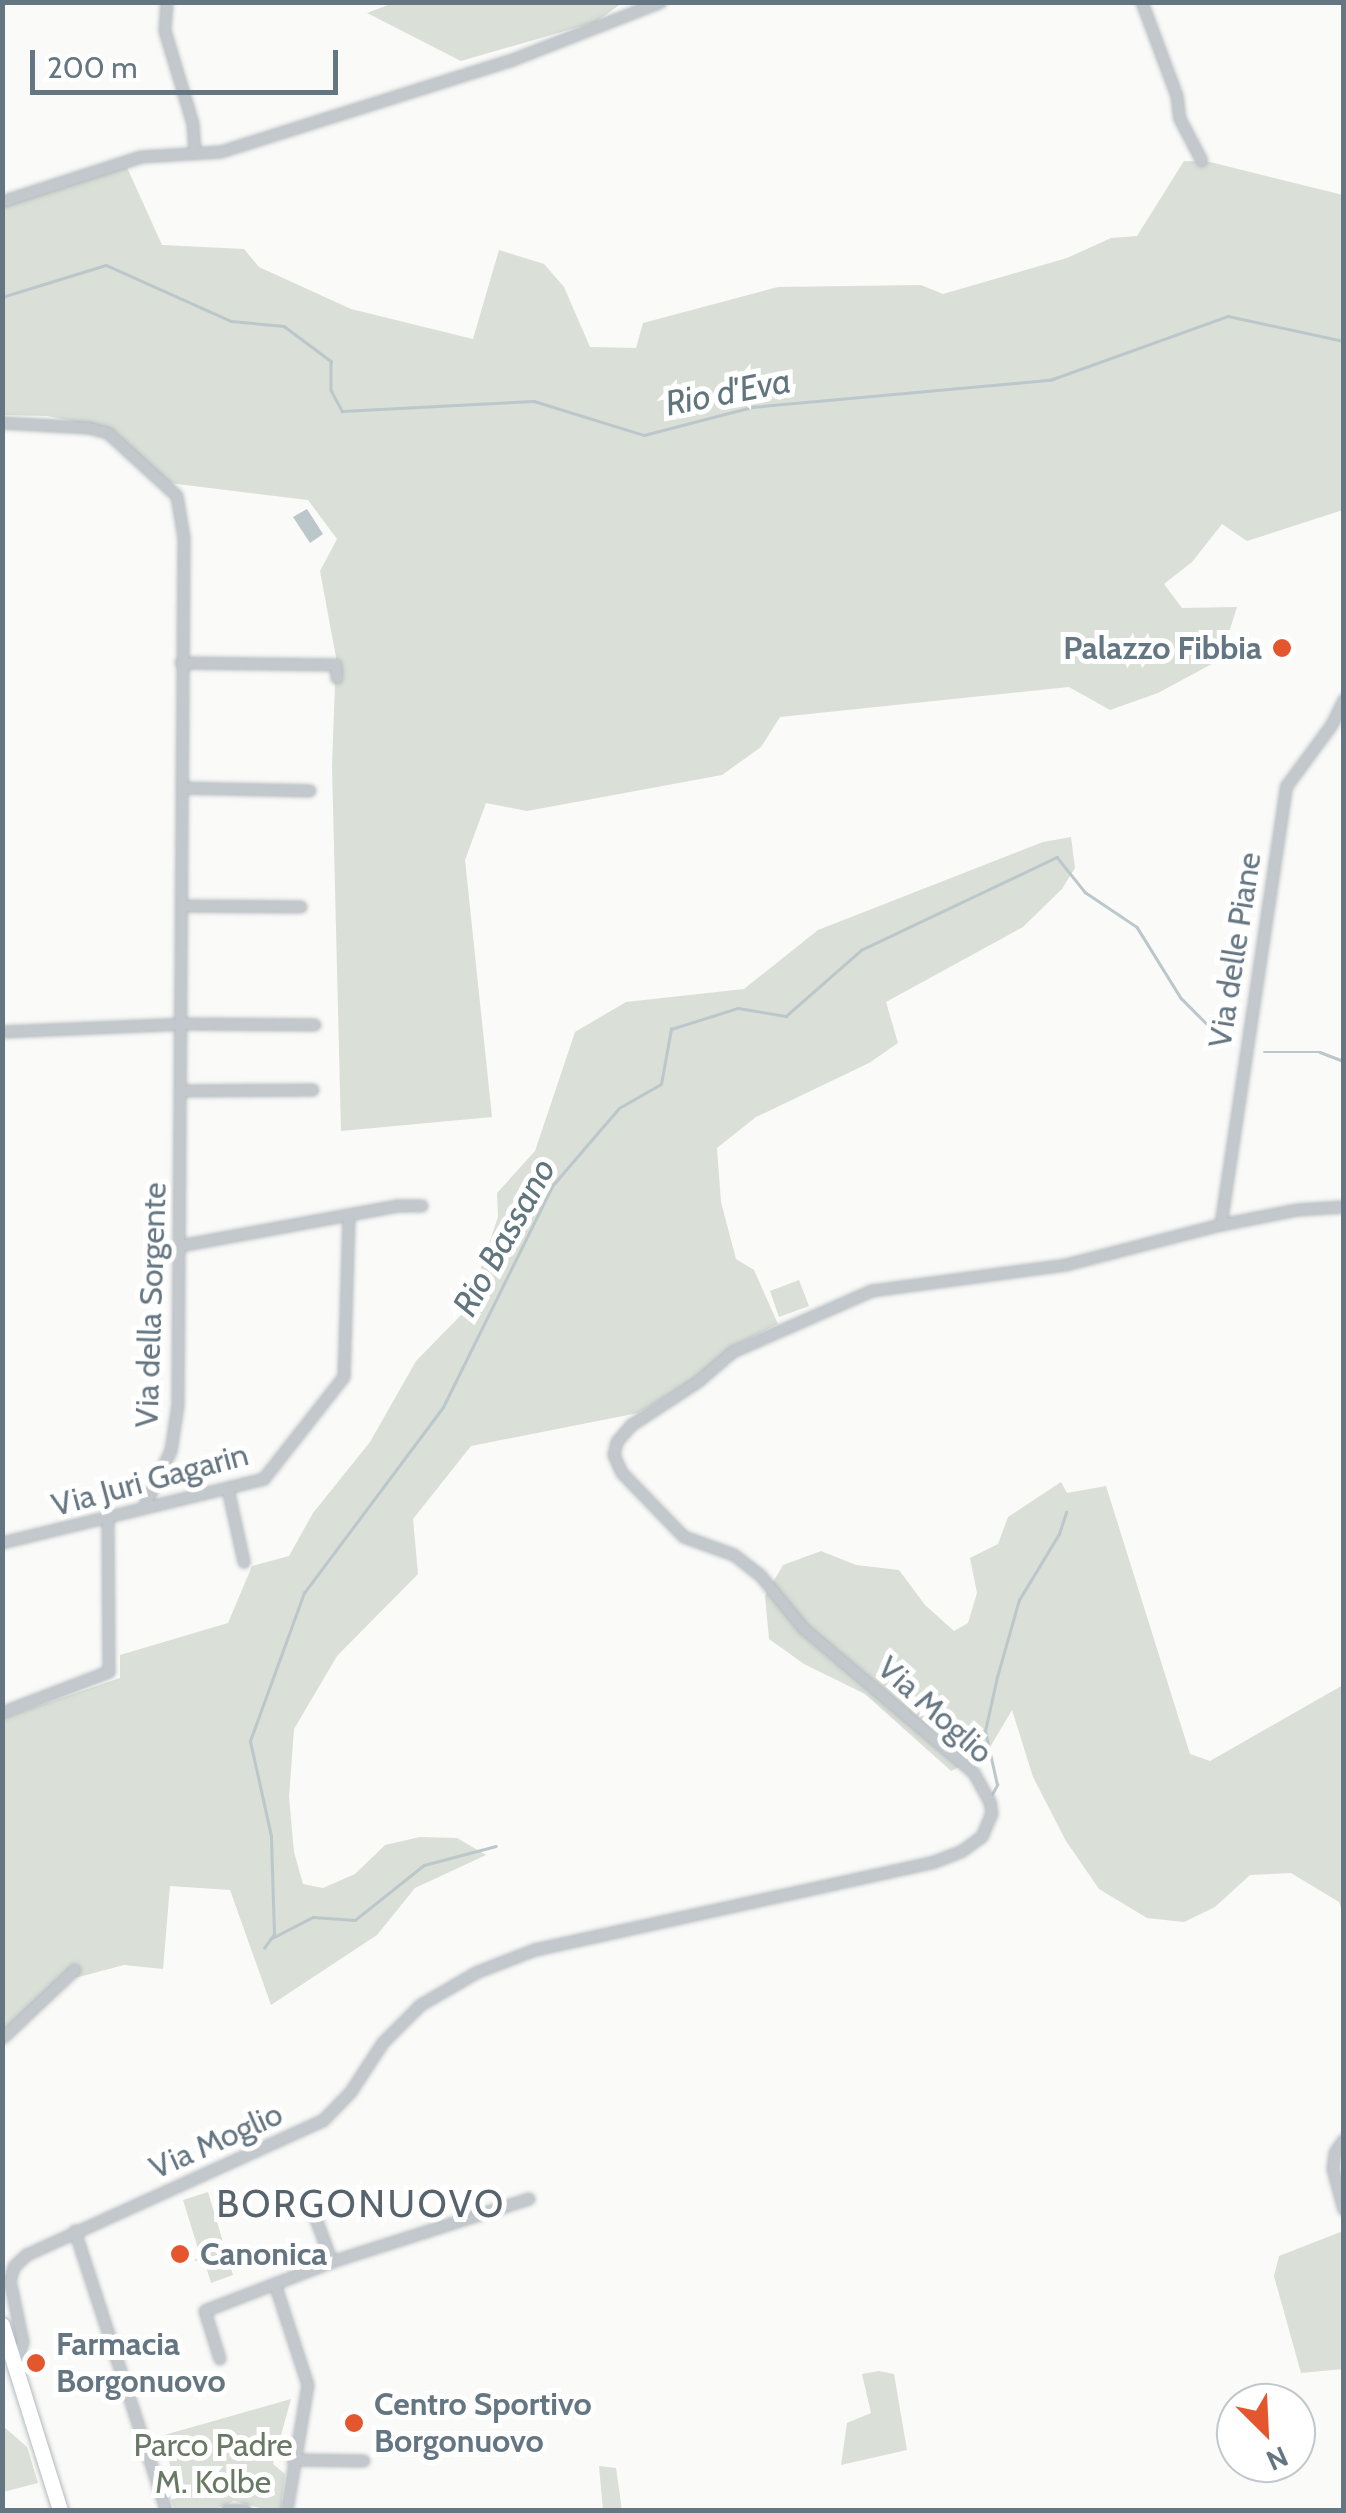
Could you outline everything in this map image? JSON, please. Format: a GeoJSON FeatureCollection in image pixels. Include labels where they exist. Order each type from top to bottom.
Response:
{"type":"FeatureCollection","features":[{"type":"Feature","properties":{"kind":"main road"},"geometry":{"type":"LineString","coordinates":[[2,2325],[60,2510]]}},
{"type":"Feature","properties":{"kind":"street"},"geometry":{"type":"LineString","coordinates":[[167,2],[165,31],[193,124],[196,150]]}},
{"type":"Feature","properties":{"kind":"street"},"geometry":{"type":"LineString","coordinates":[[2,202],[141,157],[196,150],[221,152],[492,67],[661,2]]}},
{"type":"Feature","properties":{"kind":"street"},"geometry":{"type":"LineString","coordinates":[[1142,2],[1178,96],[1180,119],[1202,161]]}},
{"type":"Feature","properties":{"kind":"street","name":"Via della Sorgente"},"geometry":{"type":"LineString","coordinates":[[2,423],[89,428],[108,433],[177,496],[184,538],[178,1405],[171,1451],[144,1507]]}},
{"type":"Feature","properties":{"kind":"street"},"geometry":{"type":"LineString","coordinates":[[181,662],[336,665],[337,678]]}},
{"type":"Feature","properties":{"kind":"street","name":"Via delle Piane"},"geometry":{"type":"LineString","coordinates":[[1221,1225],[1287,786],[1332,725],[1344,700]]}},
{"type":"Feature","properties":{"kind":"street"},"geometry":{"type":"LineString","coordinates":[[182,788],[310,791]]}},
{"type":"Feature","properties":{"kind":"street"},"geometry":{"type":"LineString","coordinates":[[182,906],[301,907]]}},
{"type":"Feature","properties":{"kind":"street"},"geometry":{"type":"LineString","coordinates":[[2,1032],[182,1024],[315,1025]]}},
{"type":"Feature","properties":{"kind":"street"},"geometry":{"type":"LineString","coordinates":[[182,1091],[313,1090]]}},
{"type":"Feature","properties":{"kind":"street"},"geometry":{"type":"LineString","coordinates":[[180,1246],[399,1206],[422,1206]]}},
{"type":"Feature","properties":{"kind":"street","name":"Via Moglio"},"geometry":{"type":"LineString","coordinates":[[15,2366],[23,2342],[10,2280],[14,2268],[27,2254],[323,2121],[352,2092],[383,2043],[421,2005],[478,1972],[535,1950],[932,1862],[961,1852],[982,1837],[992,1814],[974,1773],[804,1629],[760,1576],[734,1556],[684,1537],[622,1473],[614,1455],[617,1442],[632,1425],[698,1382],[732,1352],[872,1292],[1066,1265],[1221,1225],[1296,1210],[1344,1206]]}},
{"type":"Feature","properties":{"kind":"street","name":"Via Juri Gagarin"},"geometry":{"type":"LineString","coordinates":[[2,1543],[264,1479],[344,1377],[350,1216]]}},
{"type":"Feature","properties":{"kind":"street"},"geometry":{"type":"LineString","coordinates":[[228,1489],[244,1562]]}},
{"type":"Feature","properties":{"kind":"street"},"geometry":{"type":"LineString","coordinates":[[2,1713],[109,1672],[108,1520]]}},
{"type":"Feature","properties":{"kind":"street"},"geometry":{"type":"LineString","coordinates":[[3,2038],[76,1970]]}},
{"type":"Feature","properties":{"kind":"street"},"geometry":{"type":"LineString","coordinates":[[1344,2140],[1333,2169],[1344,2210]]}},
{"type":"Feature","properties":{"kind":"street"},"geometry":{"type":"LineString","coordinates":[[220,2360],[205,2311],[332,2262],[530,2199]]}},
{"type":"Feature","properties":{"kind":"street"},"geometry":{"type":"LineString","coordinates":[[312,2208],[332,2262]]}},
{"type":"Feature","properties":{"kind":"street"},"geometry":{"type":"LineString","coordinates":[[75,2231],[166,2510]]}},
{"type":"Feature","properties":{"kind":"street"},"geometry":{"type":"LineString","coordinates":[[275,2284],[308,2384],[287,2510]]}},
{"type":"Feature","properties":{"kind":"street"},"geometry":{"type":"LineString","coordinates":[[293,2460],[364,2461]]}},
{"type":"Feature","properties":{"kind":"street"},"geometry":{"type":"LineString","coordinates":[[227,2510],[245,2510]]}},
{"type":"Feature","properties":{"kind":"green space"},"geometry":{"type":"Polygon","coordinates":[[[396,2],[622,3],[596,22],[461,61],[367,13],[396,2]]]}},
{"type":"Feature","properties":{"kind":"green space"},"geometry":{"type":"Polygon","coordinates":[[[1184,161],[1210,162],[1343,195],[1343,510],[1247,541],[1222,524],[1192,562],[1164,584],[1182,608],[1237,607],[1226,642],[1232,653],[1158,693],[1110,710],[1069,687],[780,717],[761,747],[722,775],[527,811],[486,803],[465,860],[492,1117],[341,1131],[332,766],[336,657],[320,571],[337,539],[308,500],[169,483],[107,429],[48,416],[3,415],[3,198],[125,163],[162,245],[244,249],[259,267],[351,309],[473,339],[499,250],[544,264],[564,287],[590,347],[636,348],[643,323],[778,287],[921,285],[943,294],[1067,258],[1111,238],[1137,236],[1184,161]]]}},
{"type":"Feature","properties":{"kind":"green space"},"geometry":{"type":"Polygon","coordinates":[[[1071,837],[1075,868],[1062,889],[1023,927],[886,1002],[898,1043],[869,1063],[756,1117],[717,1148],[721,1202],[736,1259],[754,1270],[778,1324],[734,1346],[690,1382],[638,1413],[471,1446],[413,1519],[418,1574],[337,1656],[294,1729],[289,1797],[294,1852],[303,1884],[323,1888],[355,1874],[385,1845],[420,1837],[457,1838],[486,1855],[415,1888],[377,1935],[271,2005],[230,1890],[170,1886],[163,1969],[124,1965],[71,1979],[3,2044],[3,1718],[120,1678],[120,1655],[228,1623],[252,1566],[289,1556],[313,1513],[370,1442],[416,1361],[467,1309],[498,1217],[497,1193],[535,1151],[575,1032],[626,1002],[744,989],[818,930],[1043,842],[1071,837]]]}},
{"type":"Feature","properties":{"kind":"green space"},"geometry":{"type":"Polygon","coordinates":[[[799,1280],[809,1306],[779,1317],[770,1291],[799,1280]]]}},
{"type":"Feature","properties":{"kind":"green space"},"geometry":{"type":"Polygon","coordinates":[[[1061,1482],[1067,1493],[1106,1486],[1190,1754],[1210,1761],[1343,1685],[1343,1914],[1339,1902],[1291,1873],[1250,1875],[1215,1907],[1184,1922],[1147,1918],[1099,1889],[1066,1841],[1033,1777],[1012,1710],[986,1754],[951,1771],[865,1694],[804,1664],[769,1639],[765,1596],[783,1565],[821,1551],[856,1565],[899,1570],[925,1605],[954,1631],[968,1623],[977,1593],[970,1558],[998,1544],[1008,1517],[1061,1482]]]}},
{"type":"Feature","properties":{"kind":"green space"},"geometry":{"type":"Polygon","coordinates":[[[208,2192],[233,2275],[211,2283],[204,2260],[194,2261],[200,2255],[183,2200],[208,2192]]]}},
{"type":"Feature","properties":{"kind":"green space"},"geometry":{"type":"Polygon","coordinates":[[[1343,2231],[1343,2369],[1301,2373],[1274,2276],[1279,2256],[1343,2231]]]}},
{"type":"Feature","properties":{"kind":"green space"},"geometry":{"type":"Polygon","coordinates":[[[862,2374],[894,2374],[907,2450],[841,2465],[847,2423],[871,2413],[862,2374]]]}},
{"type":"Feature","properties":{"kind":"green space","name":"Parco Padre M. Kolbe"},"geometry":{"type":"Polygon","coordinates":[[[291,2399],[273,2464],[285,2474],[281,2508],[267,2510],[234,2501],[213,2510],[175,2510],[171,2500],[180,2497],[167,2455],[156,2456],[150,2439],[291,2399]]]}},
{"type":"Feature","properties":{"kind":"green space"},"geometry":{"type":"Polygon","coordinates":[[[3,2426],[27,2447],[38,2483],[3,2492],[3,2426]]]}},
{"type":"Feature","properties":{"kind":"green space"},"geometry":{"type":"Polygon","coordinates":[[[599,2466],[616,2468],[622,2510],[603,2510],[599,2466]]]}},
{"type":"Feature","properties":{"kind":"shaded area"},"geometry":{"type":"Polygon","coordinates":[[[307,509],[323,534],[310,543],[293,517],[307,509]]]}},
{"type":"Feature","properties":{"kind":"waterway","name":"Rio d'Eva"},"geometry":{"type":"LineString","coordinates":[[2,297],[106,265],[231,321],[284,326],[331,361],[331,390],[342,411],[534,401],[644,435],[752,407],[1050,380],[1228,316],[1344,341]]}},
{"type":"Feature","properties":{"kind":"waterway","name":"Rio Bassano"},"geometry":{"type":"LineString","coordinates":[[264,1948],[274,1934],[271,1836],[250,1741],[304,1593],[443,1407],[552,1186],[619,1108],[661,1084],[671,1029],[738,1008],[786,1016],[861,950],[1057,857],[1085,892],[1137,927],[1181,998],[1223,1040]]}},
{"type":"Feature","properties":{"kind":"waterway","name":"Rio Bassano"},"geometry":{"type":"LineString","coordinates":[[1264,1052],[1320,1052],[1344,1061]]}},
{"type":"Feature","properties":{"kind":"waterway"},"geometry":{"type":"LineString","coordinates":[[991,1796],[997,1785],[985,1731],[997,1677],[1019,1600],[1059,1534],[1066,1512]]}},
{"type":"Feature","properties":{"kind":"waterway"},"geometry":{"type":"LineString","coordinates":[[270,1939],[313,1917],[355,1920],[424,1865],[496,1846]]}},
{"type":"Feature","properties":{"kind":"place","name":"Palazzo Fibbia"},"geometry":{"type":"Point","coordinates":[1282,648]}},
{"type":"Feature","properties":{"kind":"place","name":"Canonica"},"geometry":{"type":"Point","coordinates":[180,2254]}},
{"type":"Feature","properties":{"kind":"place","name":"Farmacia Borgonuovo"},"geometry":{"type":"Point","coordinates":[36,2363]}},
{"type":"Feature","properties":{"kind":"place","name":"Centro Sportivo Borgonuovo"},"geometry":{"type":"Point","coordinates":[354,2423]}},
{"type":"Feature","properties":{"kind":"district","name":"BORGONUOVO"},"geometry":{"type":"Point","coordinates":[361,2204]}}]}
